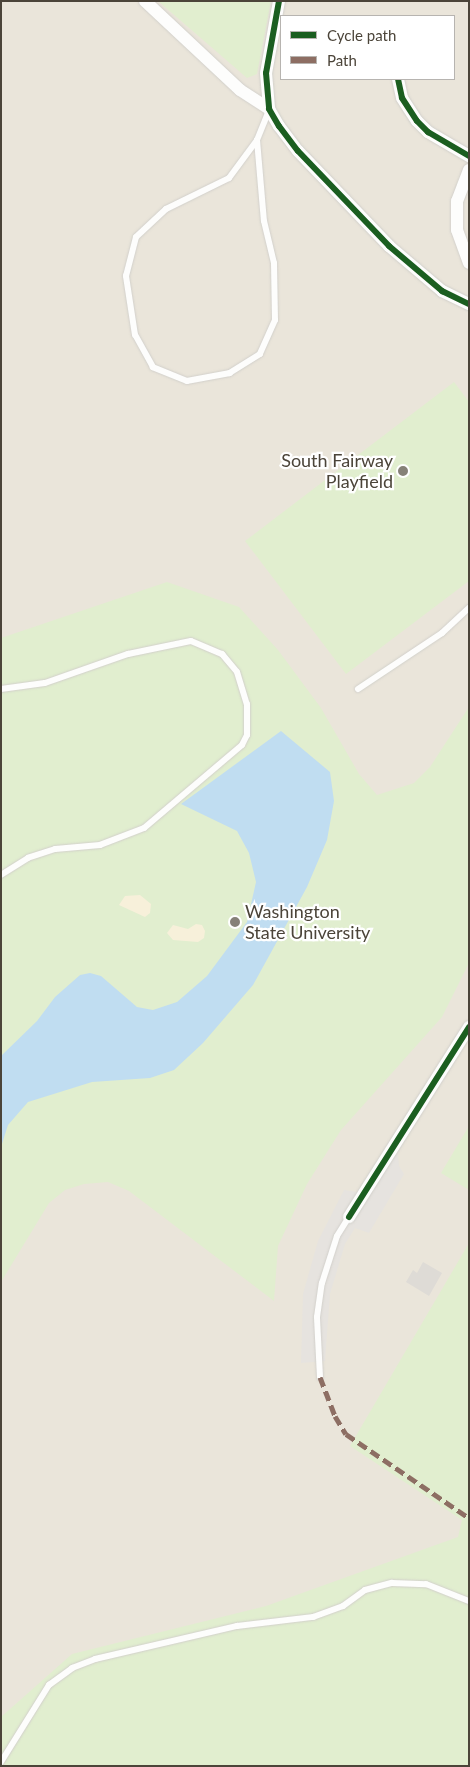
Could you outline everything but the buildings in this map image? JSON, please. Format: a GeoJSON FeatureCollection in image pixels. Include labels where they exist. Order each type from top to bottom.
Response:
{"type":"FeatureCollection","features":[{"type":"Feature","properties":{"kind":"street"},"geometry":{"type":"LineString","coordinates":[[145,1],[240,90],[269,109],[298,151],[390,246],[442,291],[469,304]]}},
{"type":"Feature","properties":{"kind":"street"},"geometry":{"type":"LineString","coordinates":[[269,109],[266,72],[279,1]]}},
{"type":"Feature","properties":{"kind":"street"},"geometry":{"type":"LineString","coordinates":[[398,80],[402,98],[417,121],[428,132],[469,156]]}},
{"type":"Feature","properties":{"kind":"street"},"geometry":{"type":"LineString","coordinates":[[469,170],[457,201],[457,230],[469,263]]}},
{"type":"Feature","properties":{"kind":"street"},"geometry":{"type":"LineString","coordinates":[[349,1217],[469,1027]]}},
{"type":"Feature","properties":{"kind":"lane"},"geometry":{"type":"LineString","coordinates":[[257,140],[264,221],[274,263],[275,320],[260,354],[230,373],[187,380],[154,367],[135,335],[126,276],[136,237],[166,209],[229,178],[257,140],[269,109]]}},
{"type":"Feature","properties":{"kind":"lane"},"geometry":{"type":"LineString","coordinates":[[358,689],[442,633],[469,608]]}},
{"type":"Feature","properties":{"kind":"lane"},"geometry":{"type":"LineString","coordinates":[[1,689],[45,683],[128,654],[191,641],[222,654],[236,672],[247,704],[247,736],[242,745],[144,828],[100,845],[55,849],[28,858],[1,875]]}},
{"type":"Feature","properties":{"kind":"lane"},"geometry":{"type":"LineString","coordinates":[[320,1377],[317,1317],[322,1283],[337,1236],[349,1217]]}},
{"type":"Feature","properties":{"kind":"lane"},"geometry":{"type":"LineString","coordinates":[[1,1762],[49,1685],[72,1668],[95,1659],[237,1626],[313,1618],[342,1606],[365,1590],[392,1583],[426,1584],[469,1601]]}},
{"type":"Feature","properties":{"kind":"shaded area","name":"Washington State University"},"geometry":{"type":"Polygon","coordinates":[[[1,1],[469,1],[469,1766],[1,1766],[1,1]]]}},
{"type":"Feature","properties":{"kind":"shaded area"},"geometry":{"type":"Polygon","coordinates":[[[386,1147],[398,1155],[399,1166],[404,1174],[369,1233],[355,1228],[345,1244],[330,1294],[325,1361],[301,1363],[303,1294],[318,1241],[344,1190],[357,1192],[386,1147]]]}},
{"type":"Feature","properties":{"kind":"green space"},"geometry":{"type":"Polygon","coordinates":[[[158,1],[271,1],[257,74],[247,78],[158,1]]]}},
{"type":"Feature","properties":{"kind":"green space","name":"South Fairway Playfield"},"geometry":{"type":"Polygon","coordinates":[[[454,382],[469,402],[469,581],[346,674],[245,541],[454,382]]]}},
{"type":"Feature","properties":{"kind":"green space"},"geometry":{"type":"Polygon","coordinates":[[[167,582],[239,607],[278,650],[321,708],[359,774],[377,795],[414,783],[430,767],[469,707],[469,963],[442,1017],[341,1130],[307,1184],[278,1246],[274,1301],[129,1191],[108,1182],[84,1184],[65,1190],[49,1203],[1,1282],[1,638],[167,582]]]}},
{"type":"Feature","properties":{"kind":"green space"},"geometry":{"type":"Polygon","coordinates":[[[469,1126],[469,1190],[441,1173],[469,1126]]]}},
{"type":"Feature","properties":{"kind":"green space"},"geometry":{"type":"Polygon","coordinates":[[[469,1243],[469,1766],[1,1766],[1,1717],[72,1654],[266,1606],[458,1537],[462,1520],[350,1446],[469,1243]]]}},
{"type":"Feature","properties":{"kind":"sand"},"geometry":{"type":"Polygon","coordinates":[[[140,895],[151,904],[150,913],[145,917],[119,905],[125,896],[140,895]]]}},
{"type":"Feature","properties":{"kind":"sand"},"geometry":{"type":"Polygon","coordinates":[[[196,924],[202,925],[205,931],[204,938],[198,942],[173,940],[167,933],[173,925],[188,929],[196,924]]]}},
{"type":"Feature","properties":{"kind":"water"},"geometry":{"type":"Polygon","coordinates":[[[281,731],[330,772],[334,801],[327,840],[307,887],[253,985],[203,1043],[174,1070],[150,1078],[92,1082],[28,1102],[8,1125],[1,1147],[1,1056],[37,1021],[55,997],[80,975],[90,973],[101,976],[137,1007],[153,1010],[177,1002],[207,976],[247,922],[256,882],[249,853],[237,831],[181,804],[281,731]]]}},
{"type":"Feature","properties":{"kind":"marked path"},"geometry":{"type":"LineString","coordinates":[[320,1377],[335,1416],[346,1434],[469,1518]]}},
{"type":"Feature","properties":{"kind":"cycle path"},"geometry":{"type":"LineString","coordinates":[[279,1],[266,73],[269,109],[279,126],[298,151],[389,246],[442,291],[469,304]]}},
{"type":"Feature","properties":{"kind":"cycle path"},"geometry":{"type":"LineString","coordinates":[[398,80],[402,98],[417,121],[428,132],[469,156]]}},
{"type":"Feature","properties":{"kind":"cycle path"},"geometry":{"type":"LineString","coordinates":[[349,1217],[469,1027]]}},
{"type":"Feature","properties":{"kind":"place","name":"South Fairway Playfield"},"geometry":{"type":"Point","coordinates":[403,471]}},
{"type":"Feature","properties":{"kind":"place","name":"Washington State University"},"geometry":{"type":"Point","coordinates":[235,922]}}]}
